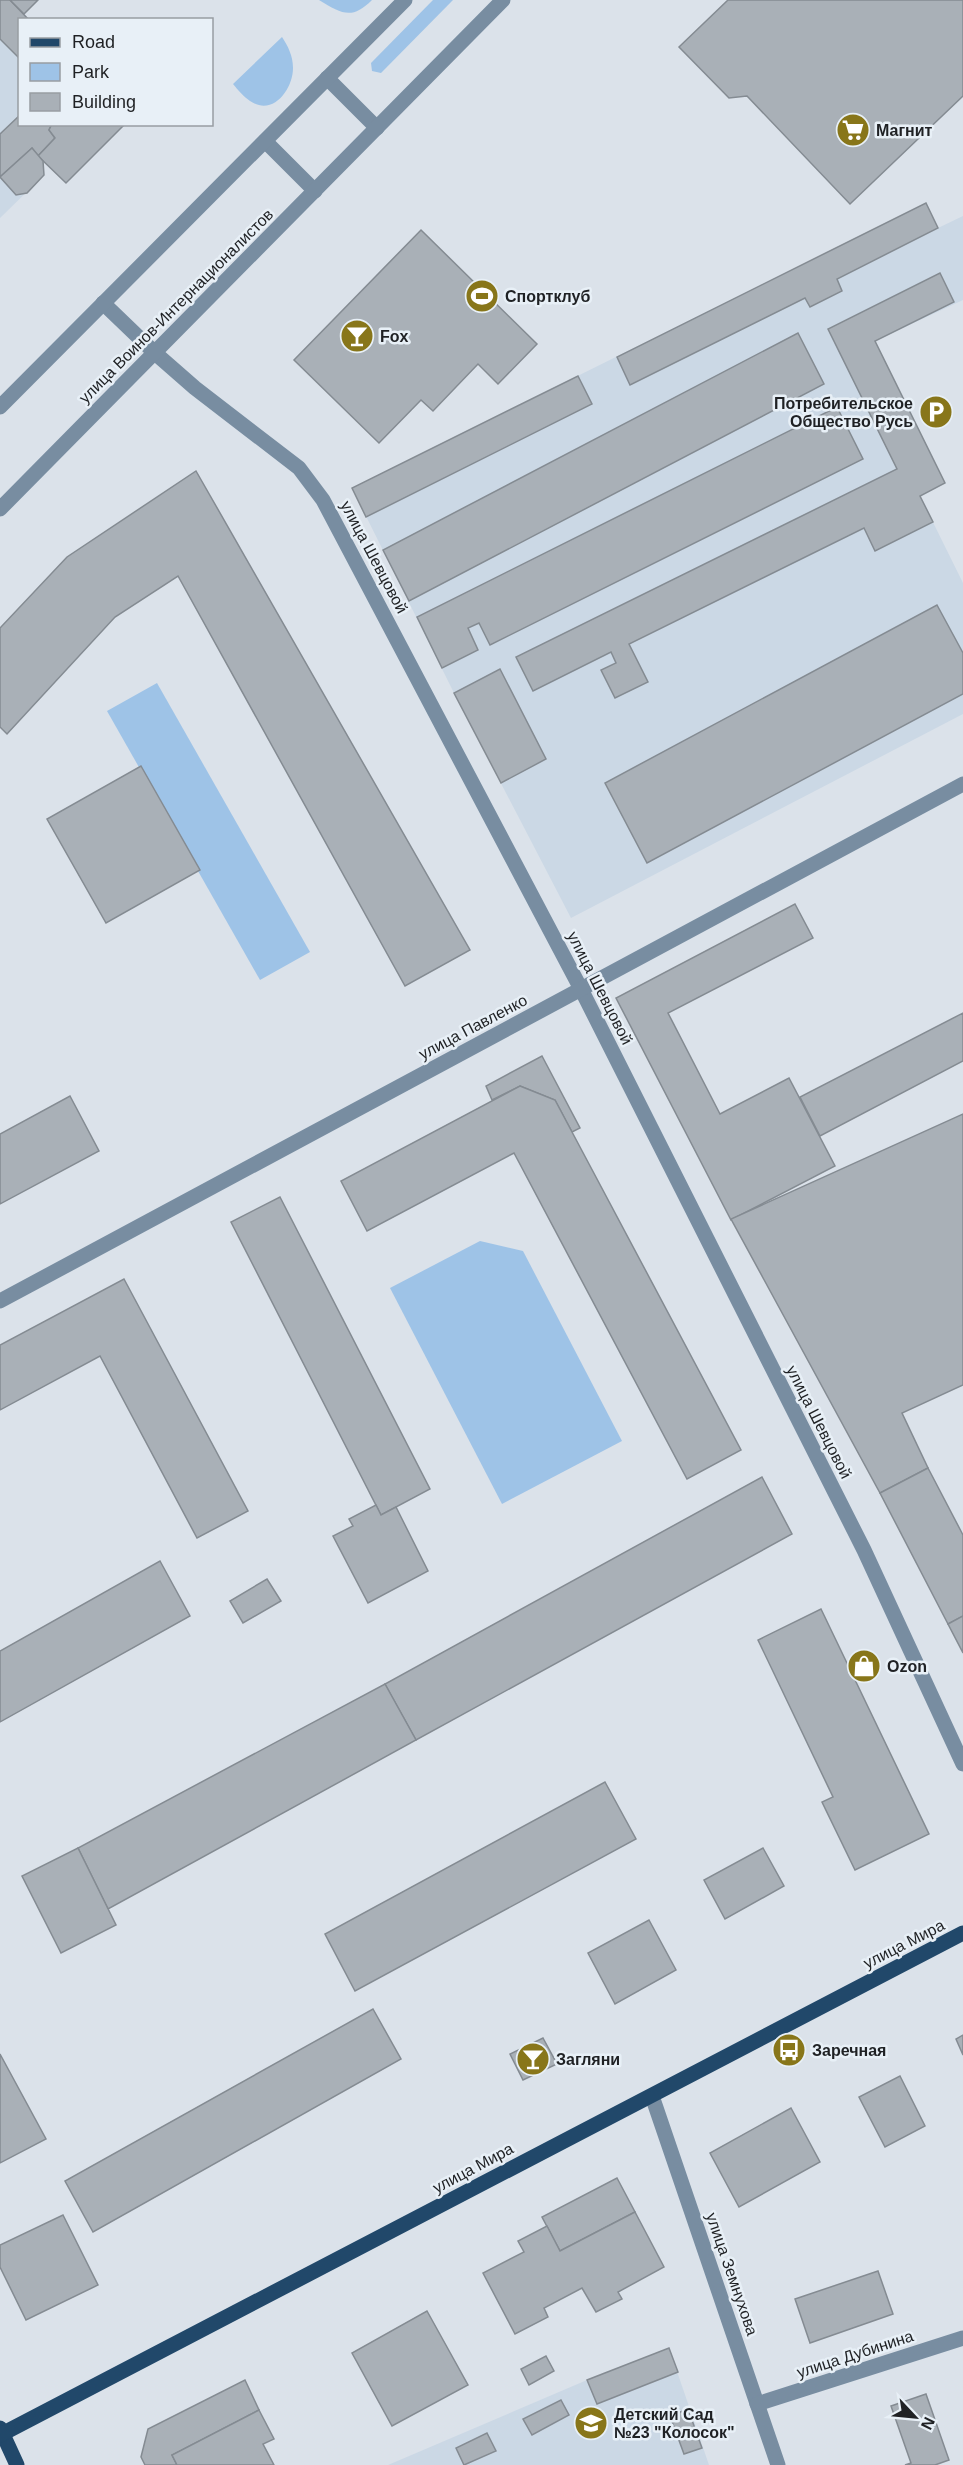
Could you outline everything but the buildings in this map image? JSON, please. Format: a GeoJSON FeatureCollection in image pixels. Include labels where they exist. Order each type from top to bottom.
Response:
{"type":"FeatureCollection","features":[{"type":"Feature","properties":{"kind":"main road","name":"улица Мира"},"geometry":{"type":"LineString","coordinates":[[1,2432],[963,1933]]}},
{"type":"Feature","properties":{"kind":"main road"},"geometry":{"type":"LineString","coordinates":[[1,2432],[17,2465]]}},
{"type":"Feature","properties":{"kind":"street"},"geometry":{"type":"LineString","coordinates":[[0,407],[405,0]]}},
{"type":"Feature","properties":{"kind":"street","name":"улица Воинов-Интернационалистов"},"geometry":{"type":"LineString","coordinates":[[0,509],[503,0]]}},
{"type":"Feature","properties":{"kind":"street"},"geometry":{"type":"LineString","coordinates":[[327,78],[377,128]]}},
{"type":"Feature","properties":{"kind":"street"},"geometry":{"type":"LineString","coordinates":[[265,141],[315,191]]}},
{"type":"Feature","properties":{"kind":"street","name":"улица Шевцовой"},"geometry":{"type":"LineString","coordinates":[[104,303],[195,388],[299,468],[323,500],[581,989],[864,1550],[963,1764]]}},
{"type":"Feature","properties":{"kind":"street","name":"улица Павленко"},"geometry":{"type":"LineString","coordinates":[[0,1301],[963,784]]}},
{"type":"Feature","properties":{"kind":"street","name":"улица Земнухова"},"geometry":{"type":"LineString","coordinates":[[652,2096],[777,2465]]}},
{"type":"Feature","properties":{"kind":"street","name":"улица Дубинина"},"geometry":{"type":"LineString","coordinates":[[757,2404],[963,2338]]}},
{"type":"Feature","properties":{"kind":"shaded area"},"geometry":{"type":"Polygon","coordinates":[[[0,0],[9,0],[28,18],[18,18],[18,126],[21,126],[43,161],[44,175],[0,218],[0,0]]]}},
{"type":"Feature","properties":{"kind":"shaded area"},"geometry":{"type":"Polygon","coordinates":[[[926,203],[938,228],[963,216],[963,300],[875,341],[920,496],[963,583],[963,714],[571,918],[454,693],[352,488],[926,203]]]}},
{"type":"Feature","properties":{"kind":"shaded area","name":"Детский Сад №23 \"Колосок\""},"geometry":{"type":"Polygon","coordinates":[[[669,2348],[709,2465],[388,2465],[587,2380],[669,2348]]]}},
{"type":"Feature","properties":{"kind":"green space"},"geometry":{"type":"Polygon","coordinates":[[[319,0],[372,0],[359,10],[347,13],[334,9],[319,0]]]}},
{"type":"Feature","properties":{"kind":"green space"},"geometry":{"type":"Polygon","coordinates":[[[433,0],[453,0],[381,73],[372,71],[371,63],[433,0]]]}},
{"type":"Feature","properties":{"kind":"green space"},"geometry":{"type":"Polygon","coordinates":[[[282,37],[292,59],[290,84],[274,103],[266,106],[258,105],[248,99],[233,84],[282,37]]]}},
{"type":"Feature","properties":{"kind":"green space"},"geometry":{"type":"Polygon","coordinates":[[[157,683],[310,952],[260,980],[107,711],[157,683]]]}},
{"type":"Feature","properties":{"kind":"green space"},"geometry":{"type":"Polygon","coordinates":[[[480,1241],[523,1251],[622,1441],[502,1504],[390,1288],[480,1241]]]}},
{"type":"Feature","properties":{"kind":"place","name":"Магнит"},"geometry":{"type":"Point","coordinates":[853,130]}},
{"type":"Feature","properties":{"kind":"place","name":"Спортклуб"},"geometry":{"type":"Point","coordinates":[482,296]}},
{"type":"Feature","properties":{"kind":"place","name":"Fox"},"geometry":{"type":"Point","coordinates":[357,336]}},
{"type":"Feature","properties":{"kind":"place","name":"Потребительское Общество Русь"},"geometry":{"type":"Point","coordinates":[936,412]}},
{"type":"Feature","properties":{"kind":"place","name":"Ozon"},"geometry":{"type":"Point","coordinates":[864,1666]}},
{"type":"Feature","properties":{"kind":"place","name":"Заречная"},"geometry":{"type":"Point","coordinates":[789,2050]}},
{"type":"Feature","properties":{"kind":"place","name":"Загляни"},"geometry":{"type":"Point","coordinates":[533,2059]}},
{"type":"Feature","properties":{"kind":"place","name":"Детский Сад №23 \"Колосок\""},"geometry":{"type":"Point","coordinates":[591,2423]}}]}
